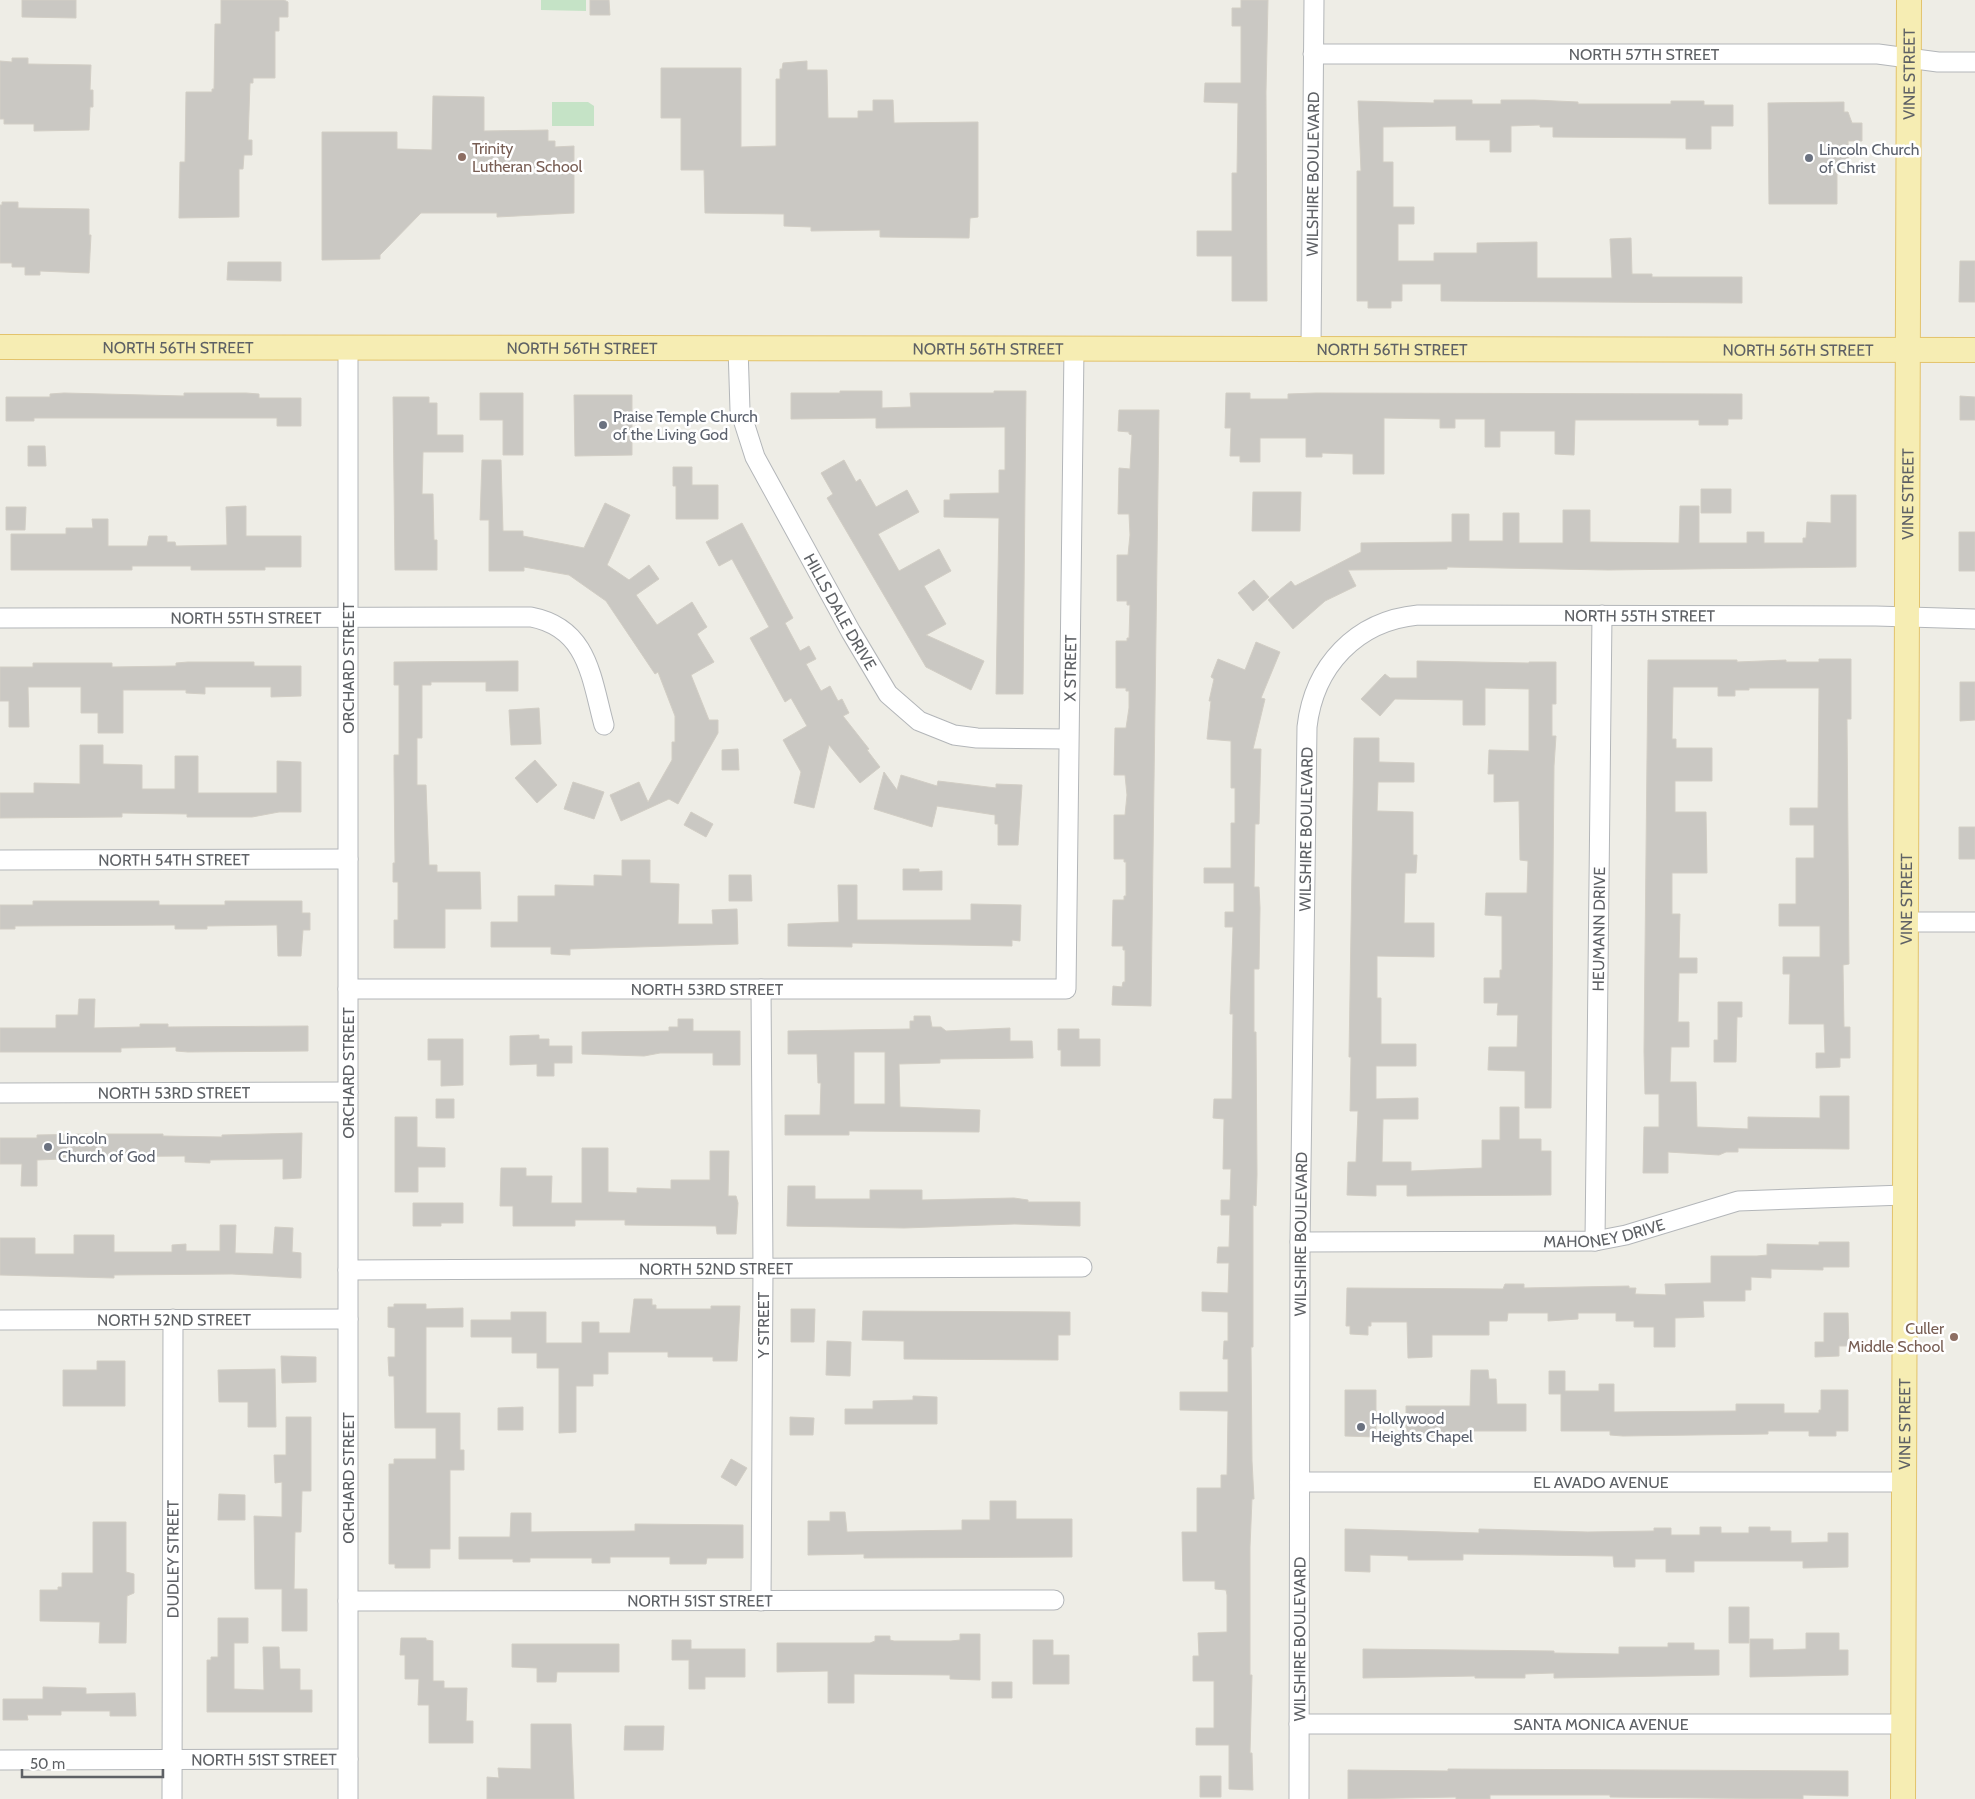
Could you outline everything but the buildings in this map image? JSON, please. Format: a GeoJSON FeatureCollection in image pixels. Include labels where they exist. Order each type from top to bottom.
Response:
{"type":"FeatureCollection","features":[{"type":"Feature","properties":{"kind":"main road","name":"VINE STREET"},"geometry":{"type":"LineString","coordinates":[[1903,1799],[1909,0]]}},
{"type":"Feature","properties":{"kind":"main road","name":"NORTH 56TH STREET"},"geometry":{"type":"LineString","coordinates":[[0,347],[1975,350]]}},
{"type":"Feature","properties":{"kind":"street","name":"WILSHIRE BOULEVARD"},"geometry":{"type":"LineString","coordinates":[[1311,348],[1314,0]]}},
{"type":"Feature","properties":{"kind":"street","name":"NORTH 57TH STREET"},"geometry":{"type":"LineString","coordinates":[[1313,54],[1878,54],[1938,62],[1975,62]]}},
{"type":"Feature","properties":{"kind":"street","name":"ORCHARD STREET"},"geometry":{"type":"LineString","coordinates":[[348,347],[348,1799]]}},
{"type":"Feature","properties":{"kind":"street","name":"HILLS DALE DRIVE"},"geometry":{"type":"LineString","coordinates":[[738,347],[739,403],[743,423],[755,457],[851,632],[888,694],[919,721],[954,735],[977,738],[1068,739]]}},
{"type":"Feature","properties":{"kind":"street","name":"X STREET"},"geometry":{"type":"LineString","coordinates":[[1066,989],[1074,348]]}},
{"type":"Feature","properties":{"kind":"street","name":"NORTH 55TH STREET"},"geometry":{"type":"LineString","coordinates":[[1324,672],[1340,652],[1357,637],[1378,624],[1418,615],[1906,616],[1975,619]]}},
{"type":"Feature","properties":{"kind":"street","name":"HEUMANN DRIVE"},"geometry":{"type":"LineString","coordinates":[[1595,1241],[1602,615]]}},
{"type":"Feature","properties":{"kind":"street","name":"NORTH 55TH STREET"},"geometry":{"type":"LineString","coordinates":[[0,618],[532,617],[553,623],[572,637],[585,658],[604,725]]}},
{"type":"Feature","properties":{"kind":"street","name":"WILSHIRE BOULEVARD"},"geometry":{"type":"LineString","coordinates":[[1299,1799],[1300,1242],[1307,727],[1312,700],[1324,672]]}},
{"type":"Feature","properties":{"kind":"street","name":"NORTH 54TH STREET"},"geometry":{"type":"LineString","coordinates":[[0,860],[348,859]]}},
{"type":"Feature","properties":{"kind":"street"},"geometry":{"type":"LineString","coordinates":[[1906,922],[1975,922]]}},
{"type":"Feature","properties":{"kind":"street","name":"NORTH 53RD STREET"},"geometry":{"type":"LineString","coordinates":[[348,989],[1066,989]]}},
{"type":"Feature","properties":{"kind":"street","name":"Y STREET"},"geometry":{"type":"LineString","coordinates":[[761,989],[763,1268],[761,1600]]}},
{"type":"Feature","properties":{"kind":"street","name":"NORTH 53RD STREET"},"geometry":{"type":"LineString","coordinates":[[0,1093],[348,1092]]}},
{"type":"Feature","properties":{"kind":"street","name":"MAHONEY DRIVE"},"geometry":{"type":"LineString","coordinates":[[1300,1242],[1595,1241],[1626,1235],[1738,1200],[1904,1194]]}},
{"type":"Feature","properties":{"kind":"street","name":"NORTH 52ND STREET"},"geometry":{"type":"LineString","coordinates":[[348,1270],[1082,1267]]}},
{"type":"Feature","properties":{"kind":"street","name":"DUDLEY STREET"},"geometry":{"type":"LineString","coordinates":[[172,1799],[173,1319]]}},
{"type":"Feature","properties":{"kind":"street","name":"NORTH 52ND STREET"},"geometry":{"type":"LineString","coordinates":[[0,1320],[348,1319]]}},
{"type":"Feature","properties":{"kind":"street","name":"EL AVADO AVENUE"},"geometry":{"type":"LineString","coordinates":[[1300,1482],[1904,1482]]}},
{"type":"Feature","properties":{"kind":"street","name":"NORTH 51ST STREET"},"geometry":{"type":"LineString","coordinates":[[348,1601],[1054,1600]]}},
{"type":"Feature","properties":{"kind":"street","name":"SANTA MONICA AVENUE"},"geometry":{"type":"LineString","coordinates":[[1299,1724],[1904,1724]]}},
{"type":"Feature","properties":{"kind":"street","name":"NORTH 51ST STREET"},"geometry":{"type":"LineString","coordinates":[[0,1760],[348,1759]]}},
{"type":"Feature","properties":{"kind":"green space"},"geometry":{"type":"Polygon","coordinates":[[[541,0],[586,0],[586,11],[541,10],[541,0]]]}},
{"type":"Feature","properties":{"kind":"green space"},"geometry":{"type":"Polygon","coordinates":[[[552,102],[588,102],[594,106],[594,126],[552,126],[552,102]]]}},
{"type":"Feature","properties":{"kind":"place","name":"Trinity Lutheran School"},"geometry":{"type":"Point","coordinates":[462,157]}},
{"type":"Feature","properties":{"kind":"place","name":"Lincoln Church of Christ"},"geometry":{"type":"Point","coordinates":[1809,158]}},
{"type":"Feature","properties":{"kind":"place","name":"Praise Temple Church of the Living God"},"geometry":{"type":"Point","coordinates":[603,425]}},
{"type":"Feature","properties":{"kind":"place","name":"Lincoln Church of God"},"geometry":{"type":"Point","coordinates":[48,1147]}},
{"type":"Feature","properties":{"kind":"place","name":"Culler Middle School"},"geometry":{"type":"Point","coordinates":[1954,1337]}},
{"type":"Feature","properties":{"kind":"place","name":"Hollywood Heights Chapel"},"geometry":{"type":"Point","coordinates":[1361,1427]}}]}
